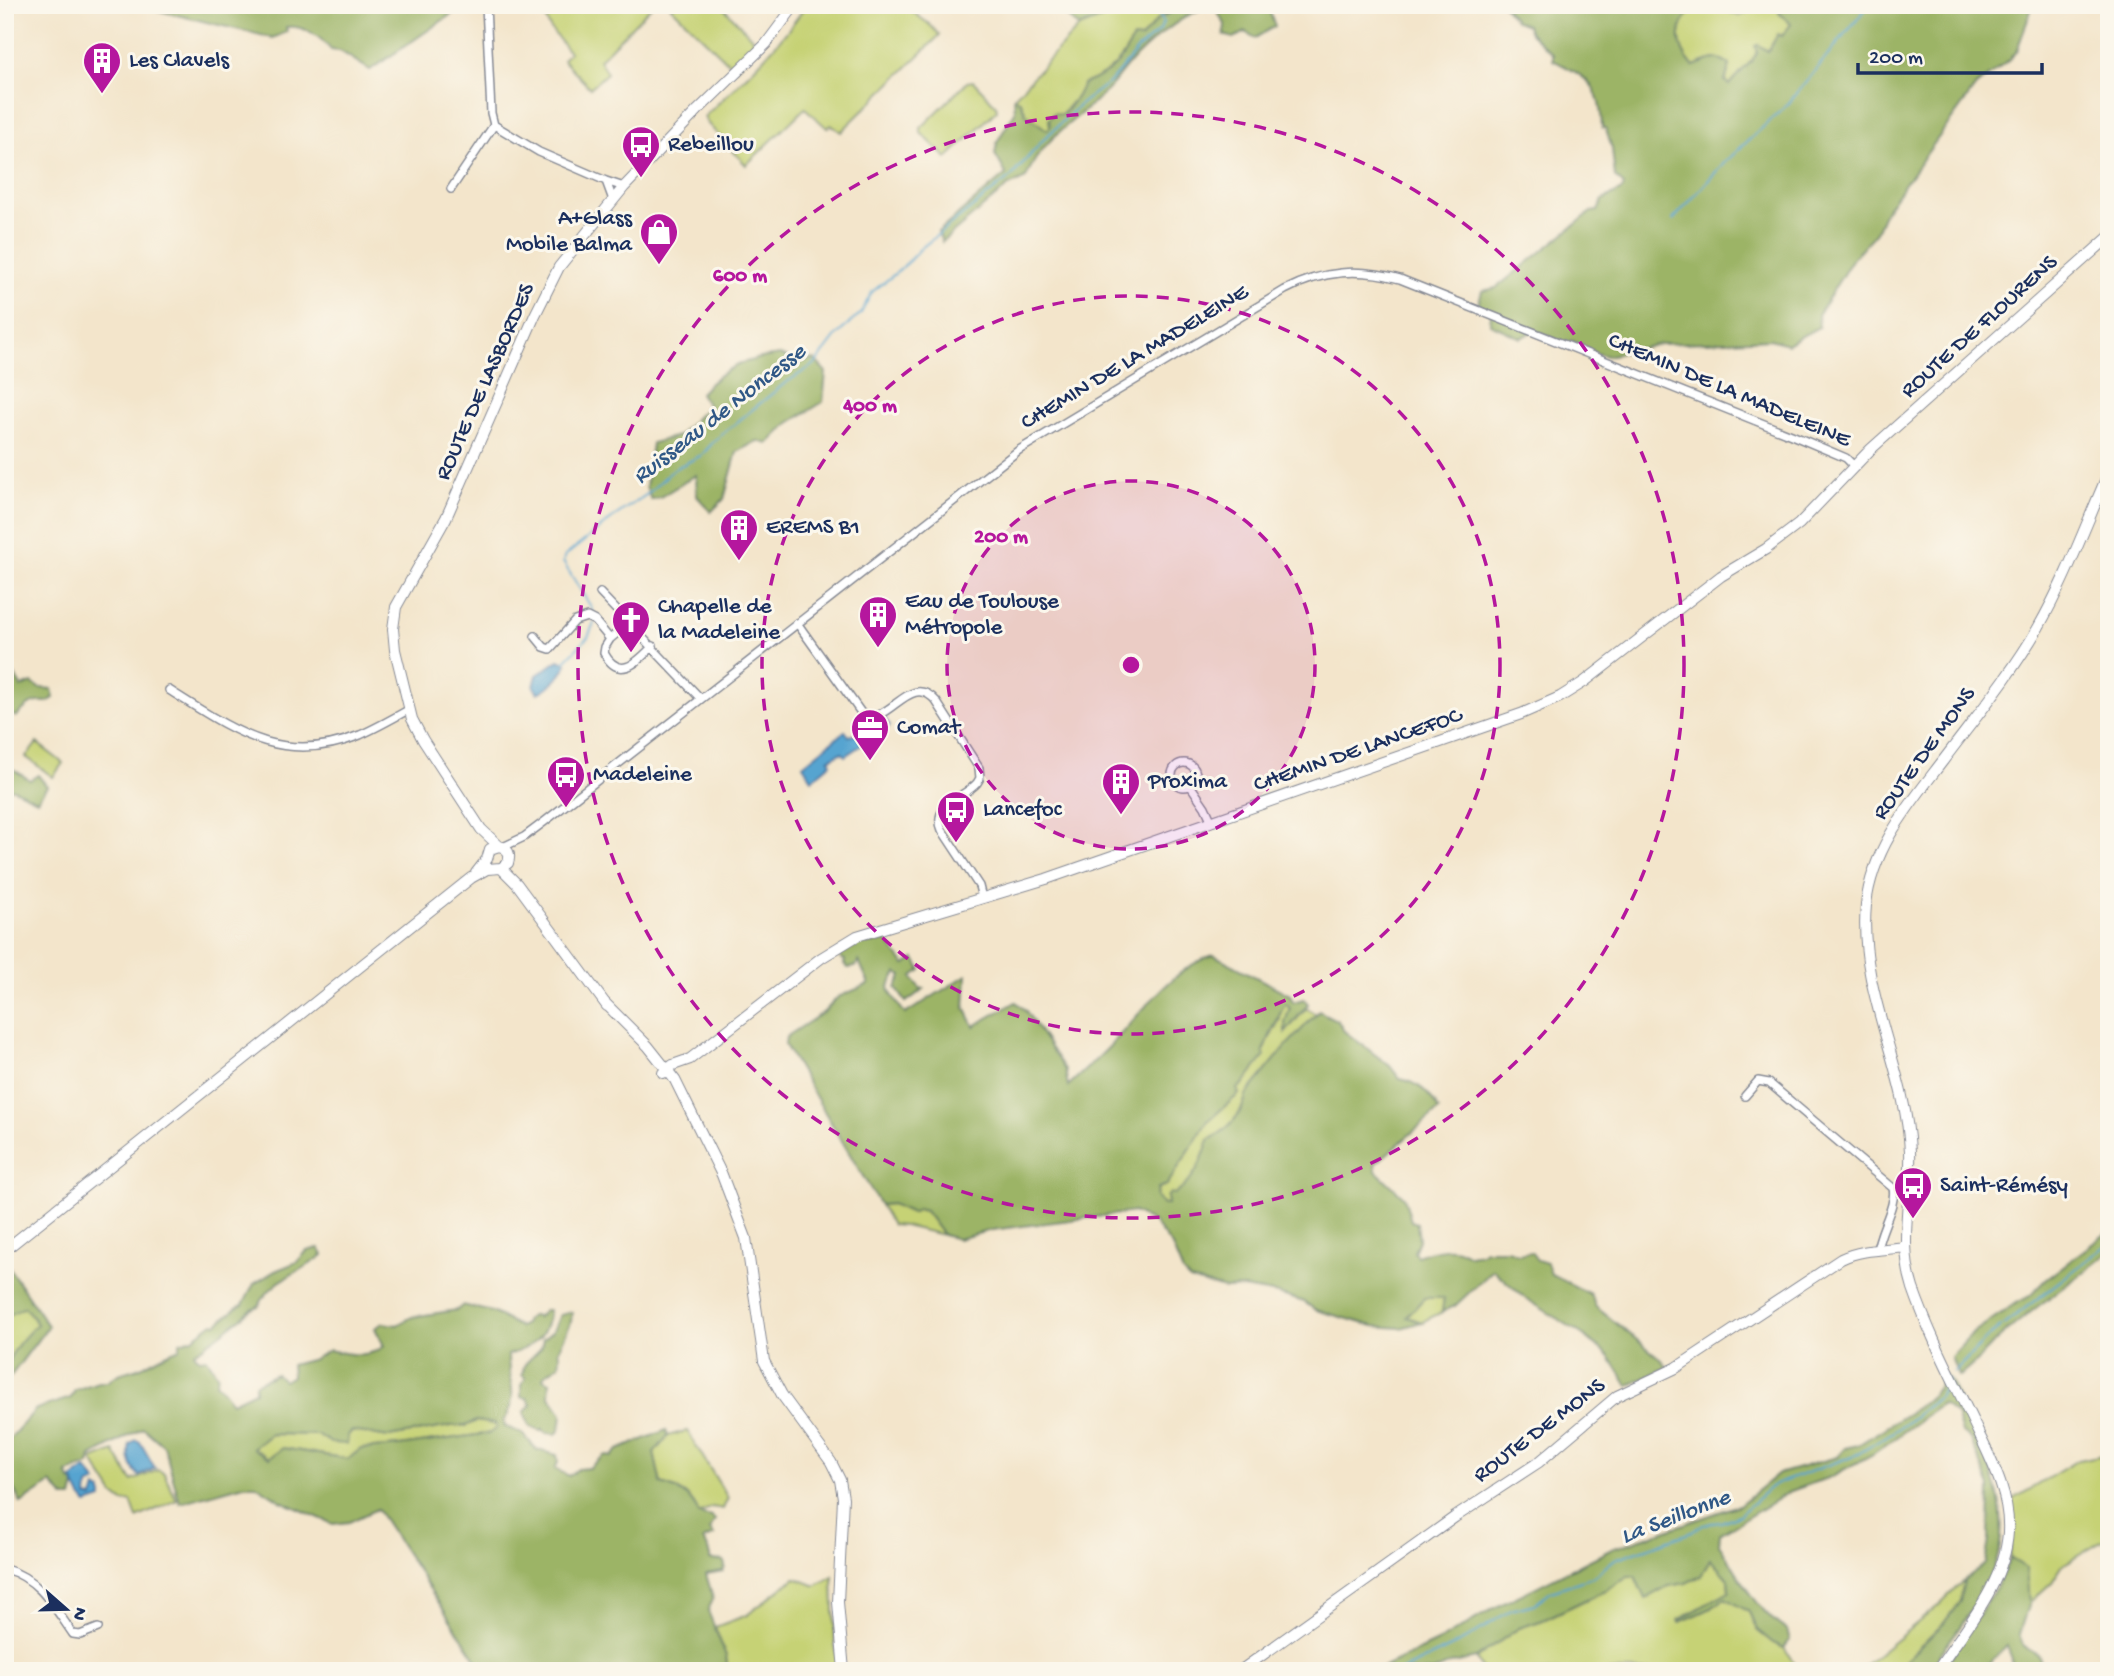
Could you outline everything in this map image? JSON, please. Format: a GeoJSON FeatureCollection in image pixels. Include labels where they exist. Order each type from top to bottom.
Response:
{"type":"FeatureCollection","features":[{"type":"Feature","properties":{"kind":"street"},"geometry":{"type":"LineString","coordinates":[[486,5],[491,113],[494,125],[539,152],[625,187]]}},
{"type":"Feature","properties":{"kind":"street","name":"ROUTE DE LASBORDES"},"geometry":{"type":"LineString","coordinates":[[499,857],[423,740],[408,710],[393,639],[396,607],[446,518],[552,279],[569,253],[625,187],[766,44],[795,5]]}},
{"type":"Feature","properties":{"kind":"street"},"geometry":{"type":"LineString","coordinates":[[451,189],[494,125]]}},
{"type":"Feature","properties":{"kind":"street"},"geometry":{"type":"LineString","coordinates":[[606,181],[613,200]]}},
{"type":"Feature","properties":{"kind":"street","name":"ROUTE DE FLOURENS"},"geometry":{"type":"LineString","coordinates":[[1877,444],[2109,237]]}},
{"type":"Feature","properties":{"kind":"street","name":"CHEMIN DE LA MADELEINE"},"geometry":{"type":"LineString","coordinates":[[499,857],[1036,439],[1285,290],[1335,272],[1370,272],[1422,287],[1794,436],[1842,456],[1854,466]]}},
{"type":"Feature","properties":{"kind":"street","name":"CHEMIN DE LANCEFOC"},"geometry":{"type":"LineString","coordinates":[[666,1071],[690,1059],[838,945],[863,933],[1046,879],[1521,714],[1560,697],[1584,682],[1721,576],[1780,539],[1877,444]]}},
{"type":"Feature","properties":{"kind":"street","name":"ROUTE DE MONS"},"geometry":{"type":"LineString","coordinates":[[1937,1671],[1996,1578],[2004,1556],[2008,1513],[2000,1482],[1922,1312],[1912,1283],[1907,1252],[1909,1134],[1868,958],[1865,925],[1869,886],[1880,855],[1902,815],[2009,673],[2038,627],[2109,472]]}},
{"type":"Feature","properties":{"kind":"street"},"geometry":{"type":"LineString","coordinates":[[600,593],[701,699]]}},
{"type":"Feature","properties":{"kind":"street"},"geometry":{"type":"LineString","coordinates":[[535,636],[544,647],[550,649],[575,621],[587,617],[595,621],[610,639]]}},
{"type":"Feature","properties":{"kind":"street"},"geometry":{"type":"LineString","coordinates":[[629,623],[606,644],[604,653],[611,662],[621,667],[634,664],[653,646]]}},
{"type":"Feature","properties":{"kind":"street"},"geometry":{"type":"LineString","coordinates":[[797,623],[856,708],[867,717],[877,716],[916,692],[926,693],[936,701],[981,773],[973,787],[943,809],[939,819],[942,830],[979,886],[982,898]]}},
{"type":"Feature","properties":{"kind":"street"},"geometry":{"type":"LineString","coordinates":[[169,690],[247,734],[293,748],[325,746],[360,735],[408,710]]}},
{"type":"Feature","properties":{"kind":"street"},"geometry":{"type":"LineString","coordinates":[[1190,786],[1212,822]]}},
{"type":"Feature","properties":{"kind":"street"},"geometry":{"type":"LineString","coordinates":[[5,1250],[499,857],[604,1002],[666,1071],[722,1175],[746,1238],[764,1361],[782,1395],[831,1462],[840,1480],[843,1498],[838,1602],[844,1671]]}},
{"type":"Feature","properties":{"kind":"street","name":"CHEMIN DE LANCEFOC"},"geometry":{"type":"LineString","coordinates":[[673,1082],[690,1059]]}},
{"type":"Feature","properties":{"kind":"street"},"geometry":{"type":"LineString","coordinates":[[1745,1096],[1758,1081],[1769,1083],[1893,1188],[1893,1199],[1877,1251]]}},
{"type":"Feature","properties":{"kind":"street","name":"ROUTE DE MONS"},"geometry":{"type":"LineString","coordinates":[[1240,1671],[1455,1517],[1539,1462],[1617,1396],[1676,1368],[1841,1259],[1864,1250],[1907,1252]]}},
{"type":"Feature","properties":{"kind":"street"},"geometry":{"type":"LineString","coordinates":[[5,1569],[32,1581],[47,1596],[73,1634],[80,1635],[98,1628]]}},
{"type":"Feature","properties":{"kind":"green space"},"geometry":{"type":"Polygon","coordinates":[[[135,5],[465,5],[370,70],[340,51],[331,50],[317,36],[299,28],[286,27],[287,32],[273,38],[135,5]]]}},
{"type":"Feature","properties":{"kind":"green space"},"geometry":{"type":"Polygon","coordinates":[[[540,5],[653,5],[599,60],[607,73],[590,88],[563,60],[569,52],[550,28],[540,5]]]}},
{"type":"Feature","properties":{"kind":"green space"},"geometry":{"type":"Polygon","coordinates":[[[669,5],[721,5],[758,44],[735,69],[669,5]]]}},
{"type":"Feature","properties":{"kind":"green space"},"geometry":{"type":"Polygon","coordinates":[[[806,5],[903,5],[940,35],[841,132],[831,125],[827,128],[805,108],[746,165],[704,117],[771,50],[806,5]]]}},
{"type":"Feature","properties":{"kind":"green space"},"geometry":{"type":"Polygon","coordinates":[[[1060,5],[1129,5],[1079,27],[1061,11],[1060,5]]]}},
{"type":"Feature","properties":{"kind":"green space"},"geometry":{"type":"Polygon","coordinates":[[[1129,5],[1151,5],[1155,11],[1171,12],[1158,19],[1141,39],[1133,38],[1113,67],[1100,77],[1083,84],[1077,96],[1047,131],[1026,114],[1021,102],[1014,97],[1079,27],[1129,5]]]}},
{"type":"Feature","properties":{"kind":"green space"},"geometry":{"type":"Polygon","coordinates":[[[1151,5],[1213,5],[1178,22],[1134,58],[1111,86],[1051,140],[1033,163],[1026,178],[1007,187],[942,242],[938,232],[1006,174],[995,154],[997,142],[1015,112],[1014,97],[1021,102],[1026,114],[1047,130],[1050,127],[1049,119],[1054,113],[1063,115],[1083,84],[1100,77],[1113,67],[1133,38],[1141,39],[1158,19],[1170,13],[1154,11],[1151,5]]]}},
{"type":"Feature","properties":{"kind":"green space"},"geometry":{"type":"Polygon","coordinates":[[[1213,5],[1267,5],[1275,26],[1255,38],[1246,32],[1233,38],[1224,35],[1225,24],[1213,5]]]}},
{"type":"Feature","properties":{"kind":"green space"},"geometry":{"type":"Polygon","coordinates":[[[1503,5],[1695,5],[1681,28],[1680,43],[1683,51],[1693,66],[1716,59],[1725,61],[1730,65],[1725,81],[1729,85],[1754,58],[1757,53],[1755,46],[1768,51],[1778,34],[1782,36],[1791,24],[1779,13],[1784,5],[2033,5],[2017,50],[2008,61],[1976,86],[1885,211],[1876,232],[1853,258],[1818,315],[1819,327],[1787,344],[1770,339],[1660,344],[1607,356],[1578,349],[1575,342],[1568,344],[1534,330],[1521,338],[1490,324],[1491,313],[1478,305],[1482,291],[1496,288],[1591,212],[1598,211],[1603,200],[1622,190],[1624,185],[1615,177],[1612,149],[1606,129],[1602,127],[1595,91],[1576,72],[1553,60],[1553,54],[1530,33],[1527,25],[1516,21],[1503,5]]]}},
{"type":"Feature","properties":{"kind":"green space"},"geometry":{"type":"Polygon","coordinates":[[[1695,5],[1725,5],[1725,10],[1739,16],[1760,5],[1784,5],[1779,13],[1792,24],[1782,36],[1778,35],[1768,51],[1758,45],[1751,62],[1729,85],[1725,82],[1730,65],[1725,61],[1716,59],[1693,66],[1683,51],[1680,43],[1681,28],[1695,5]]]}},
{"type":"Feature","properties":{"kind":"green space"},"geometry":{"type":"Polygon","coordinates":[[[973,81],[996,105],[997,110],[947,158],[921,133],[921,128],[967,82],[973,81]]]}},
{"type":"Feature","properties":{"kind":"green space"},"geometry":{"type":"Polygon","coordinates":[[[780,355],[798,362],[814,359],[826,372],[823,402],[789,423],[768,444],[757,441],[737,452],[724,499],[711,512],[697,496],[696,475],[651,500],[646,487],[652,443],[678,436],[708,406],[700,393],[718,377],[746,362],[780,355]]]}},
{"type":"Feature","properties":{"kind":"green space"},"geometry":{"type":"Polygon","coordinates":[[[5,673],[15,675],[21,687],[32,683],[39,688],[52,689],[54,698],[30,705],[16,717],[8,712],[8,701],[14,691],[7,684],[5,673]]]}},
{"type":"Feature","properties":{"kind":"green space"},"geometry":{"type":"Polygon","coordinates":[[[37,743],[63,763],[53,777],[26,757],[37,743]]]}},
{"type":"Feature","properties":{"kind":"green space"},"geometry":{"type":"Polygon","coordinates":[[[5,764],[30,780],[38,775],[47,786],[37,800],[14,789],[5,788],[5,764]]]}},
{"type":"Feature","properties":{"kind":"green space"},"geometry":{"type":"Polygon","coordinates":[[[861,940],[872,943],[886,940],[905,965],[915,959],[921,970],[912,977],[920,988],[924,989],[906,1002],[896,988],[902,976],[897,973],[889,986],[890,992],[905,1014],[967,975],[965,1008],[974,1026],[1016,1002],[1026,1011],[1065,1070],[1068,1086],[1170,982],[1184,970],[1214,955],[1290,995],[1293,1002],[1304,999],[1308,1004],[1285,1033],[1290,1007],[1285,1003],[1263,1051],[1265,1056],[1237,1089],[1239,1094],[1208,1121],[1167,1185],[1158,1188],[1156,1197],[1163,1205],[1168,1204],[1167,1197],[1170,1193],[1175,1194],[1187,1184],[1200,1163],[1209,1140],[1233,1122],[1246,1095],[1319,1011],[1338,1021],[1344,1031],[1390,1066],[1400,1079],[1423,1090],[1439,1110],[1375,1164],[1376,1171],[1404,1197],[1411,1221],[1417,1223],[1419,1240],[1414,1252],[1417,1256],[1443,1249],[1457,1250],[1469,1255],[1485,1250],[1508,1250],[1518,1254],[1531,1252],[1537,1260],[1547,1263],[1551,1274],[1590,1294],[1596,1307],[1662,1360],[1667,1367],[1628,1386],[1609,1356],[1585,1336],[1525,1298],[1493,1270],[1455,1306],[1442,1312],[1444,1298],[1424,1298],[1407,1317],[1422,1322],[1401,1328],[1373,1326],[1316,1310],[1304,1302],[1278,1294],[1244,1288],[1225,1289],[1190,1280],[1183,1273],[1172,1246],[1153,1222],[1134,1212],[992,1230],[958,1239],[943,1235],[925,1211],[917,1209],[912,1213],[892,1204],[880,1205],[785,1045],[786,1037],[824,1012],[838,997],[869,984],[859,961],[855,967],[848,968],[844,964],[845,960],[840,958],[840,949],[861,940]]]}},
{"type":"Feature","properties":{"kind":"green space"},"geometry":{"type":"Polygon","coordinates":[[[1286,1002],[1290,1007],[1285,1023],[1286,1032],[1306,1008],[1316,1014],[1246,1095],[1233,1122],[1209,1140],[1199,1165],[1188,1182],[1168,1204],[1163,1205],[1156,1197],[1158,1188],[1167,1185],[1208,1121],[1239,1094],[1236,1089],[1253,1070],[1286,1002]]]}},
{"type":"Feature","properties":{"kind":"green space"},"geometry":{"type":"Polygon","coordinates":[[[892,1204],[912,1213],[917,1209],[925,1211],[943,1235],[892,1225],[880,1205],[892,1204]]]}},
{"type":"Feature","properties":{"kind":"green space"},"geometry":{"type":"Polygon","coordinates":[[[2109,1231],[2109,1252],[2010,1328],[1972,1366],[1958,1376],[1951,1357],[1974,1332],[2030,1296],[2045,1280],[2109,1231]]]}},
{"type":"Feature","properties":{"kind":"green space"},"geometry":{"type":"Polygon","coordinates":[[[319,1248],[323,1255],[279,1282],[259,1306],[251,1309],[194,1352],[199,1359],[207,1358],[218,1376],[216,1382],[232,1402],[255,1391],[255,1384],[276,1374],[284,1381],[292,1376],[291,1365],[314,1359],[329,1350],[358,1354],[378,1350],[384,1346],[375,1328],[383,1323],[397,1325],[412,1317],[457,1310],[463,1305],[492,1312],[520,1327],[526,1323],[525,1320],[534,1315],[537,1318],[544,1310],[549,1310],[546,1327],[537,1340],[508,1355],[512,1396],[504,1421],[505,1427],[522,1433],[537,1450],[557,1455],[555,1469],[569,1476],[578,1469],[589,1468],[605,1455],[611,1457],[618,1450],[666,1430],[668,1436],[654,1453],[661,1484],[684,1494],[693,1502],[699,1514],[715,1520],[710,1530],[714,1535],[703,1540],[710,1552],[710,1560],[724,1561],[725,1567],[723,1571],[706,1574],[713,1598],[708,1611],[726,1656],[728,1671],[484,1671],[377,1509],[349,1522],[333,1524],[281,1501],[256,1485],[244,1485],[180,1503],[164,1446],[143,1428],[91,1456],[89,1465],[67,1473],[70,1480],[76,1481],[72,1498],[65,1498],[51,1483],[21,1503],[9,1480],[5,1478],[5,1444],[36,1409],[71,1398],[75,1390],[98,1382],[107,1382],[117,1375],[180,1348],[180,1342],[193,1338],[213,1323],[217,1324],[243,1305],[254,1284],[297,1262],[307,1251],[319,1248]],[[476,1421],[466,1426],[451,1426],[389,1437],[352,1431],[348,1435],[347,1444],[331,1443],[318,1435],[271,1434],[253,1448],[269,1458],[283,1448],[348,1459],[361,1449],[490,1433],[496,1428],[496,1424],[476,1421]]]}},
{"type":"Feature","properties":{"kind":"green space"},"geometry":{"type":"Polygon","coordinates":[[[5,1262],[48,1326],[10,1377],[5,1379],[5,1262]]]}},
{"type":"Feature","properties":{"kind":"green space"},"geometry":{"type":"Polygon","coordinates":[[[5,1262],[48,1326],[10,1377],[5,1379],[11,1355],[37,1324],[25,1307],[5,1317],[5,1262]]]}},
{"type":"Feature","properties":{"kind":"green space"},"geometry":{"type":"Polygon","coordinates":[[[1424,1298],[1444,1298],[1442,1312],[1422,1322],[1407,1317],[1424,1298]]]}},
{"type":"Feature","properties":{"kind":"green space"},"geometry":{"type":"Polygon","coordinates":[[[572,1312],[571,1322],[558,1351],[559,1365],[544,1375],[543,1379],[550,1382],[549,1395],[562,1414],[560,1430],[556,1434],[546,1433],[543,1429],[541,1431],[530,1427],[524,1412],[531,1405],[527,1398],[521,1397],[521,1385],[526,1378],[522,1375],[525,1364],[541,1348],[543,1339],[553,1331],[560,1315],[572,1312]]]}},
{"type":"Feature","properties":{"kind":"green space"},"geometry":{"type":"Polygon","coordinates":[[[1942,1373],[1950,1381],[1992,1473],[2001,1521],[2000,1546],[1987,1583],[1929,1671],[1895,1671],[1944,1623],[1960,1601],[1964,1580],[1985,1564],[1989,1540],[1990,1487],[1971,1440],[1962,1433],[1956,1414],[1942,1404],[1873,1454],[1830,1477],[1791,1491],[1720,1534],[1719,1544],[1749,1592],[1767,1614],[1787,1630],[1790,1640],[1784,1648],[1757,1630],[1749,1612],[1725,1598],[1709,1609],[1680,1622],[1679,1620],[1729,1591],[1728,1579],[1710,1559],[1701,1576],[1686,1583],[1668,1586],[1645,1599],[1635,1576],[1628,1576],[1606,1590],[1543,1620],[1519,1628],[1476,1658],[1433,1671],[1376,1671],[1441,1640],[1496,1607],[1612,1549],[1739,1505],[1778,1474],[1837,1457],[1845,1448],[1858,1445],[1918,1407],[1941,1383],[1942,1373]]]}},
{"type":"Feature","properties":{"kind":"green space"},"geometry":{"type":"Polygon","coordinates":[[[476,1421],[496,1425],[496,1428],[491,1433],[361,1449],[348,1459],[283,1448],[269,1458],[252,1448],[271,1434],[319,1435],[331,1443],[347,1443],[348,1435],[352,1431],[389,1437],[451,1426],[466,1426],[476,1421]]]}},
{"type":"Feature","properties":{"kind":"green space"},"geometry":{"type":"Polygon","coordinates":[[[687,1431],[728,1498],[723,1509],[712,1507],[699,1514],[684,1494],[661,1484],[654,1453],[668,1436],[687,1431]]]}},
{"type":"Feature","properties":{"kind":"green space"},"geometry":{"type":"Polygon","coordinates":[[[114,1451],[132,1481],[158,1470],[164,1473],[177,1500],[137,1518],[131,1501],[123,1502],[114,1495],[92,1460],[114,1451]]]}},
{"type":"Feature","properties":{"kind":"green space"},"geometry":{"type":"Polygon","coordinates":[[[2109,1454],[2109,1537],[2063,1565],[2052,1582],[2029,1603],[2026,1568],[2010,1558],[2013,1516],[2009,1502],[2078,1460],[2109,1454]]]}},
{"type":"Feature","properties":{"kind":"green space"},"geometry":{"type":"Polygon","coordinates":[[[1710,1558],[1728,1579],[1729,1591],[1679,1620],[1680,1622],[1710,1609],[1725,1597],[1749,1612],[1757,1630],[1784,1648],[1799,1671],[1483,1671],[1476,1658],[1519,1628],[1543,1620],[1606,1590],[1628,1576],[1635,1576],[1645,1598],[1668,1586],[1686,1583],[1710,1558]]]}},
{"type":"Feature","properties":{"kind":"green space"},"geometry":{"type":"Polygon","coordinates":[[[2010,1558],[2026,1568],[2029,1603],[2019,1634],[2023,1646],[2038,1655],[2042,1664],[2034,1671],[2027,1667],[2022,1671],[2011,1669],[2012,1659],[2007,1646],[1980,1671],[1942,1671],[1997,1586],[2010,1558]]]}},
{"type":"Feature","properties":{"kind":"green space"},"geometry":{"type":"Polygon","coordinates":[[[833,1576],[835,1646],[839,1671],[728,1671],[726,1656],[715,1627],[747,1615],[795,1578],[816,1586],[833,1576]]]}},
{"type":"Feature","properties":{"kind":"green space"},"geometry":{"type":"Polygon","coordinates":[[[1964,1580],[1960,1601],[1944,1623],[1895,1671],[1858,1671],[1938,1606],[1964,1580]]]}},
{"type":"Feature","properties":{"kind":"water"},"geometry":{"type":"Polygon","coordinates":[[[559,660],[567,664],[564,669],[551,685],[538,693],[534,687],[537,675],[559,660]]]}},
{"type":"Feature","properties":{"kind":"water"},"geometry":{"type":"Polygon","coordinates":[[[885,718],[890,726],[845,756],[842,752],[829,759],[831,763],[812,779],[803,765],[845,731],[849,736],[861,733],[859,729],[868,723],[871,727],[885,718]]]}},
{"type":"Feature","properties":{"kind":"water"},"geometry":{"type":"Polygon","coordinates":[[[136,1440],[140,1442],[155,1468],[139,1476],[129,1457],[130,1444],[136,1440]]]}},
{"type":"Feature","properties":{"kind":"water"},"geometry":{"type":"Polygon","coordinates":[[[86,1469],[97,1482],[88,1486],[87,1497],[93,1498],[96,1488],[102,1491],[102,1499],[87,1504],[72,1479],[86,1469]]]}},
{"type":"Feature","properties":{"kind":"waterway","name":"Ruisseau de Noncesse"},"geometry":{"type":"LineString","coordinates":[[594,617],[591,607],[563,562],[565,556],[646,495],[674,469],[702,455],[715,440],[784,384],[815,364],[838,334],[861,313],[872,292],[901,269],[920,249],[1012,176],[1044,139],[1083,102],[1111,81],[1137,50],[1160,30],[1163,22],[1157,5]]}},
{"type":"Feature","properties":{"kind":"waterway"},"geometry":{"type":"LineString","coordinates":[[1673,220],[1722,165],[1788,104],[1869,5]]}},
{"type":"Feature","properties":{"kind":"waterway","name":"Ruisseau de Noncesse"},"geometry":{"type":"LineString","coordinates":[[564,662],[588,637],[594,623]]}},
{"type":"Feature","properties":{"kind":"waterway","name":"La Seillonne"},"geometry":{"type":"LineString","coordinates":[[1954,1372],[1988,1337],[2109,1243]]}},
{"type":"Feature","properties":{"kind":"waterway","name":"La Seillonne"},"geometry":{"type":"LineString","coordinates":[[1401,1671],[1463,1641],[1511,1610],[1534,1604],[1551,1591],[1593,1577],[1615,1559],[1692,1532],[1703,1524],[1721,1522],[1739,1515],[1772,1486],[1858,1454],[1901,1427],[1939,1397],[1948,1379]]}},
{"type":"Feature","properties":{"kind":"place","name":"Les Clavels"},"geometry":{"type":"Point","coordinates":[102,95]}},
{"type":"Feature","properties":{"kind":"place","name":"Rebeillou"},"geometry":{"type":"Point","coordinates":[641,179]}},
{"type":"Feature","properties":{"kind":"place","name":"A+Glass Mobile Balma"},"geometry":{"type":"Point","coordinates":[659,266]}},
{"type":"Feature","properties":{"kind":"place","name":"EREMS B1"},"geometry":{"type":"Point","coordinates":[739,562]}},
{"type":"Feature","properties":{"kind":"place","name":"Eau de Toulouse Métropole"},"geometry":{"type":"Point","coordinates":[878,649]}},
{"type":"Feature","properties":{"kind":"place","name":"Chapelle de la Madeleine"},"geometry":{"type":"Point","coordinates":[631,654]}},
{"type":"Feature","properties":{"kind":"place","name":"Comat"},"geometry":{"type":"Point","coordinates":[870,762]}},
{"type":"Feature","properties":{"kind":"place","name":"Madeleine"},"geometry":{"type":"Point","coordinates":[566,809]}},
{"type":"Feature","properties":{"kind":"place","name":"Proxima"},"geometry":{"type":"Point","coordinates":[1121,816]}},
{"type":"Feature","properties":{"kind":"place","name":"Lancefoc"},"geometry":{"type":"Point","coordinates":[956,844]}},
{"type":"Feature","properties":{"kind":"place","name":"Saint-Rémésy"},"geometry":{"type":"Point","coordinates":[1913,1220]}}]}
